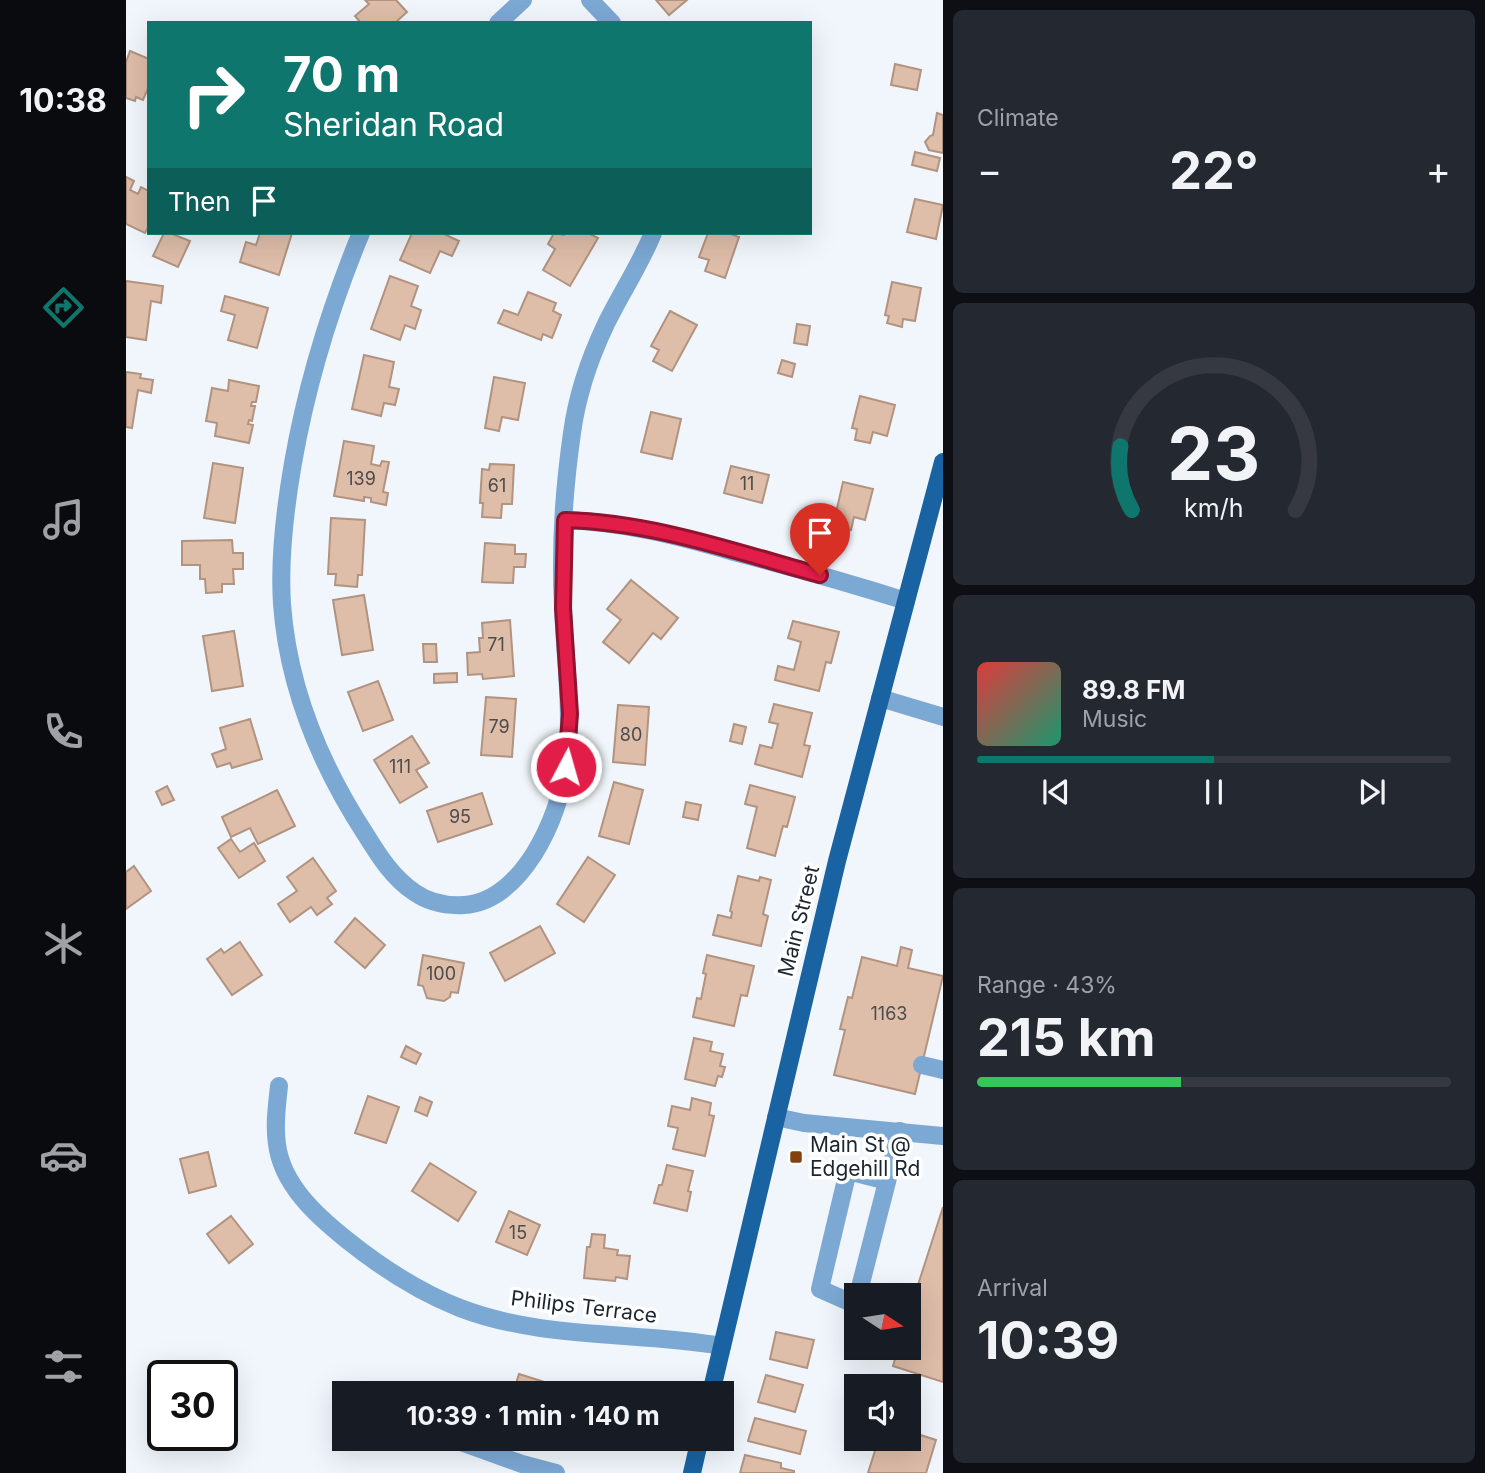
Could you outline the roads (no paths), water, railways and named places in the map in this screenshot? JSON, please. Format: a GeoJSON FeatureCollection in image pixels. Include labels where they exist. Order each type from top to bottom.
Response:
{"type":"FeatureCollection","features":[{"type":"Feature","properties":{"kind":"main road","name":"Main Street"},"geometry":{"type":"LineString","coordinates":[[714,1381],[837,861],[906,601],[938,499],[943,462]]}},
{"type":"Feature","properties":{"kind":"main road"},"geometry":{"type":"LineString","coordinates":[[692,1473],[697,1451]]}},
{"type":"Feature","properties":{"kind":"street"},"geometry":{"type":"LineString","coordinates":[[500,21],[523,0]]}},
{"type":"Feature","properties":{"kind":"street"},"geometry":{"type":"LineString","coordinates":[[590,0],[610,21]]}},
{"type":"Feature","properties":{"kind":"street"},"geometry":{"type":"LineString","coordinates":[[360,235],[328,319],[302,415],[284,525],[281,561],[282,606],[302,702],[316,743],[358,824],[386,866],[404,885],[432,901],[450,904],[470,904],[491,897],[508,885],[532,856],[547,831],[558,801],[568,750],[570,714],[563,608],[571,435],[583,382],[606,326],[652,235]]}},
{"type":"Feature","properties":{"kind":"street"},"geometry":{"type":"LineString","coordinates":[[565,520],[650,529],[906,601]]}},
{"type":"Feature","properties":{"kind":"street"},"geometry":{"type":"LineString","coordinates":[[880,698],[943,717]]}},
{"type":"Feature","properties":{"kind":"street"},"geometry":{"type":"LineString","coordinates":[[922,1065],[943,1070]]}},
{"type":"Feature","properties":{"kind":"street","name":"Philips Terrace"},"geometry":{"type":"LineString","coordinates":[[279,1086],[277,1143],[288,1176],[303,1198],[326,1222],[400,1278],[461,1309],[511,1322],[544,1328],[722,1346]]}},
{"type":"Feature","properties":{"kind":"street"},"geometry":{"type":"LineString","coordinates":[[776,1118],[943,1136]]}},
{"type":"Feature","properties":{"kind":"street"},"geometry":{"type":"LineString","coordinates":[[861,1283],[900,1132]]}},
{"type":"Feature","properties":{"kind":"street"},"geometry":{"type":"LineString","coordinates":[[844,1300],[820,1289],[848,1171],[887,1181]]}},
{"type":"Feature","properties":{"kind":"street"},"geometry":{"type":"LineString","coordinates":[[486,1451],[556,1473]]}},
{"type":"Feature","properties":{"kind":"place","name":"Main St @ Edgehill Rd"},"geometry":{"type":"Point","coordinates":[796,1157]}}]}
